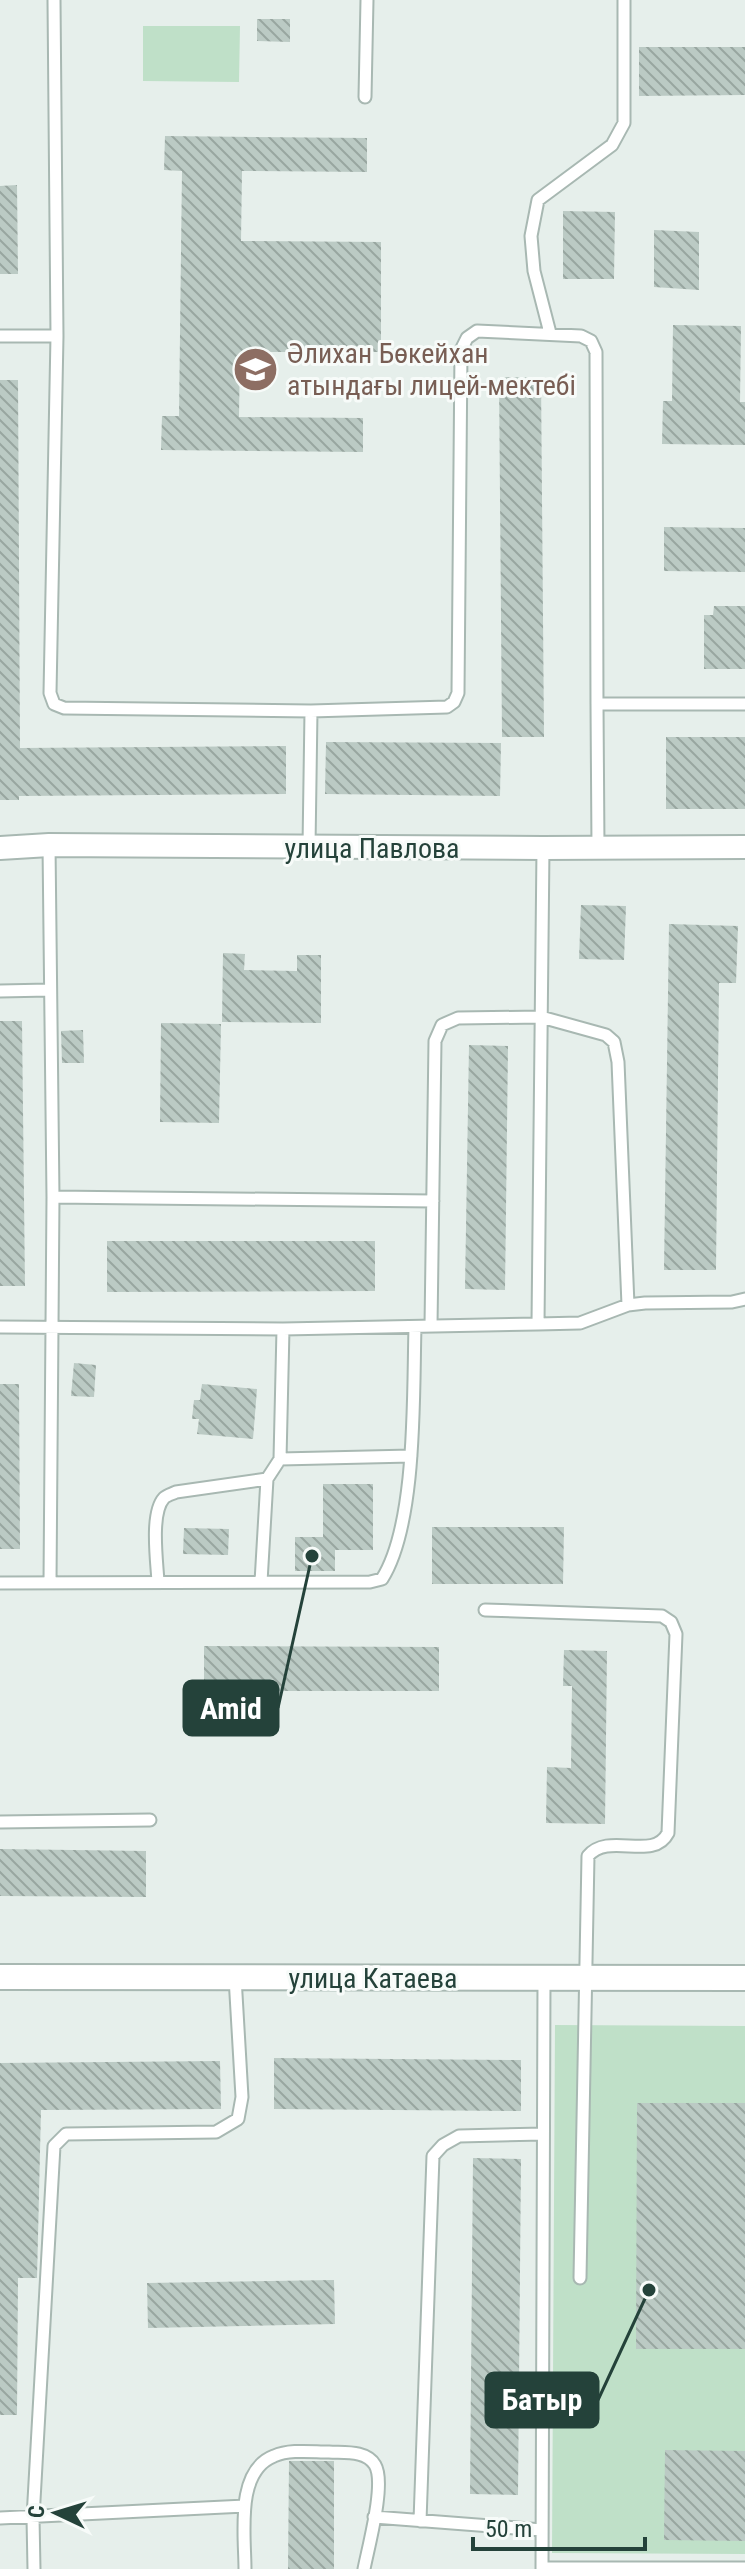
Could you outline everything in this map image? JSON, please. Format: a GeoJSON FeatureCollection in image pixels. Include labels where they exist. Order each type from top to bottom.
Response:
{"type":"FeatureCollection","features":[{"type":"Feature","properties":{"kind":"street","name":"улица Павлова"},"geometry":{"type":"LineString","coordinates":[[0,848],[49,845],[745,847]]}},
{"type":"Feature","properties":{"kind":"street","name":"улица Катаева"},"geometry":{"type":"LineString","coordinates":[[0,1977],[745,1978]]}},
{"type":"Feature","properties":{"kind":"lane"},"geometry":{"type":"LineString","coordinates":[[54,0],[57,336],[50,693],[54,704],[64,708],[311,711],[447,707],[454,702],[458,693],[461,350],[467,338],[477,331],[581,336],[591,341],[596,352],[598,848]]}},
{"type":"Feature","properties":{"kind":"lane"},"geometry":{"type":"LineString","coordinates":[[365,97],[367,0]]}},
{"type":"Feature","properties":{"kind":"lane"},"geometry":{"type":"LineString","coordinates":[[550,333],[534,271],[531,236],[538,200],[612,145],[624,123],[624,0]]}},
{"type":"Feature","properties":{"kind":"lane"},"geometry":{"type":"LineString","coordinates":[[0,336],[57,336]]}},
{"type":"Feature","properties":{"kind":"lane"},"geometry":{"type":"LineString","coordinates":[[597,704],[745,704]]}},
{"type":"Feature","properties":{"kind":"lane"},"geometry":{"type":"LineString","coordinates":[[309,848],[311,711]]}},
{"type":"Feature","properties":{"kind":"lane"},"geometry":{"type":"LineString","coordinates":[[49,845],[53,1197],[50,1582]]}},
{"type":"Feature","properties":{"kind":"lane"},"geometry":{"type":"LineString","coordinates":[[538,1324],[543,848]]}},
{"type":"Feature","properties":{"kind":"lane"},"geometry":{"type":"LineString","coordinates":[[0,991],[49,990]]}},
{"type":"Feature","properties":{"kind":"lane"},"geometry":{"type":"LineString","coordinates":[[431,1326],[435,1041],[442,1025],[458,1018],[541,1017],[606,1035],[614,1042],[618,1062],[628,1305]]}},
{"type":"Feature","properties":{"kind":"lane"},"geometry":{"type":"LineString","coordinates":[[53,1197],[433,1201]]}},
{"type":"Feature","properties":{"kind":"lane"},"geometry":{"type":"LineString","coordinates":[[0,1327],[283,1329],[580,1323],[628,1305],[745,1299]]}},
{"type":"Feature","properties":{"kind":"lane"},"geometry":{"type":"LineString","coordinates":[[0,1583],[370,1582],[382,1579],[391,1565],[404,1512],[411,1456],[415,1327]]}},
{"type":"Feature","properties":{"kind":"lane"},"geometry":{"type":"LineString","coordinates":[[261,1582],[267,1479],[280,1459],[283,1329]]}},
{"type":"Feature","properties":{"kind":"lane"},"geometry":{"type":"LineString","coordinates":[[280,1459],[411,1456]]}},
{"type":"Feature","properties":{"kind":"lane"},"geometry":{"type":"LineString","coordinates":[[158,1582],[156,1524],[164,1498],[189,1488],[267,1479]]}},
{"type":"Feature","properties":{"kind":"lane"},"geometry":{"type":"LineString","coordinates":[[485,1610],[662,1616],[671,1622],[676,1634],[668,1833],[663,1842],[656,1846],[606,1845],[595,1848],[588,1856],[580,2278]]}},
{"type":"Feature","properties":{"kind":"lane"},"geometry":{"type":"LineString","coordinates":[[0,1822],[150,1820]]}},
{"type":"Feature","properties":{"kind":"lane"},"geometry":{"type":"LineString","coordinates":[[34,2569],[33,2518],[54,2146],[66,2134],[216,2132],[238,2119],[242,2097],[235,1977]]}},
{"type":"Feature","properties":{"kind":"lane"},"geometry":{"type":"LineString","coordinates":[[544,1979],[542,2568],[745,2568]]}},
{"type":"Feature","properties":{"kind":"lane"},"geometry":{"type":"LineString","coordinates":[[420,2521],[433,2156],[443,2145],[459,2136],[543,2134]]}},
{"type":"Feature","properties":{"kind":"lane"},"geometry":{"type":"LineString","coordinates":[[245,2569],[245,2506],[253,2475],[262,2461],[288,2452],[351,2453],[365,2456],[375,2465],[379,2478],[364,2569]]}},
{"type":"Feature","properties":{"kind":"lane"},"geometry":{"type":"LineString","coordinates":[[0,2518],[245,2506]]}},
{"type":"Feature","properties":{"kind":"lane"},"geometry":{"type":"LineString","coordinates":[[374,2517],[542,2530]]}},
{"type":"Feature","properties":{"kind":"green space"},"geometry":{"type":"Polygon","coordinates":[[[143,26],[240,26],[239,82],[143,81],[143,26]]]}},
{"type":"Feature","properties":{"kind":"green space"},"geometry":{"type":"Polygon","coordinates":[[[555,2025],[745,2026],[745,2554],[552,2553],[555,2025]]]}},
{"type":"Feature","properties":{"kind":"building"},"geometry":{"type":"Polygon","coordinates":[[[257,19],[290,19],[290,42],[257,41],[257,19]]]}},
{"type":"Feature","properties":{"kind":"building"},"geometry":{"type":"Polygon","coordinates":[[[639,47],[745,47],[745,95],[639,96],[639,47]]]}},
{"type":"Feature","properties":{"kind":"building"},"geometry":{"type":"Polygon","coordinates":[[[165,136],[367,138],[367,172],[242,171],[241,241],[381,242],[381,352],[240,352],[239,417],[363,418],[363,452],[161,450],[162,416],[179,416],[182,171],[164,170],[165,136]]]}},
{"type":"Feature","properties":{"kind":"building"},"geometry":{"type":"Polygon","coordinates":[[[17,185],[18,274],[0,274],[0,186],[17,185]]]}},
{"type":"Feature","properties":{"kind":"building"},"geometry":{"type":"Polygon","coordinates":[[[563,211],[615,212],[614,279],[563,279],[563,211]]]}},
{"type":"Feature","properties":{"kind":"building"},"geometry":{"type":"Polygon","coordinates":[[[654,230],[699,232],[699,290],[654,287],[654,230]]]}},
{"type":"Feature","properties":{"kind":"building"},"geometry":{"type":"Polygon","coordinates":[[[673,325],[741,326],[740,402],[745,402],[745,445],[662,444],[663,401],[672,401],[673,325]]]}},
{"type":"Feature","properties":{"kind":"building"},"geometry":{"type":"Polygon","coordinates":[[[499,377],[541,377],[544,737],[502,737],[499,377]]]}},
{"type":"Feature","properties":{"kind":"building"},"geometry":{"type":"Polygon","coordinates":[[[0,380],[18,380],[20,748],[286,746],[286,794],[19,796],[19,800],[0,800],[0,380]]]}},
{"type":"Feature","properties":{"kind":"building"},"geometry":{"type":"Polygon","coordinates":[[[664,527],[745,528],[745,572],[664,571],[664,527]]]}},
{"type":"Feature","properties":{"kind":"building"},"geometry":{"type":"Polygon","coordinates":[[[714,606],[745,606],[745,669],[704,669],[704,615],[713,615],[714,606]]]}},
{"type":"Feature","properties":{"kind":"building"},"geometry":{"type":"Polygon","coordinates":[[[666,737],[745,737],[745,809],[666,809],[666,737]]]}},
{"type":"Feature","properties":{"kind":"building"},"geometry":{"type":"Polygon","coordinates":[[[326,742],[501,743],[500,796],[325,794],[326,742]]]}},
{"type":"Feature","properties":{"kind":"building"},"geometry":{"type":"Polygon","coordinates":[[[581,905],[626,906],[624,960],[579,959],[581,905]]]}},
{"type":"Feature","properties":{"kind":"building"},"geometry":{"type":"Polygon","coordinates":[[[669,924],[738,926],[736,983],[719,983],[716,1270],[664,1270],[669,924]]]}},
{"type":"Feature","properties":{"kind":"building"},"geometry":{"type":"Polygon","coordinates":[[[223,953],[245,954],[244,970],[297,971],[297,955],[321,955],[321,1023],[222,1022],[223,953]]]}},
{"type":"Feature","properties":{"kind":"building"},"geometry":{"type":"Polygon","coordinates":[[[0,1021],[22,1021],[25,1286],[0,1286],[0,1021]]]}},
{"type":"Feature","properties":{"kind":"building"},"geometry":{"type":"Polygon","coordinates":[[[161,1023],[221,1024],[219,1123],[160,1122],[161,1023]]]}},
{"type":"Feature","properties":{"kind":"building"},"geometry":{"type":"Polygon","coordinates":[[[83,1030],[84,1063],[62,1063],[61,1031],[83,1030]]]}},
{"type":"Feature","properties":{"kind":"building"},"geometry":{"type":"Polygon","coordinates":[[[469,1045],[508,1046],[505,1290],[465,1289],[469,1045]]]}},
{"type":"Feature","properties":{"kind":"building"},"geometry":{"type":"Polygon","coordinates":[[[107,1241],[375,1241],[375,1291],[107,1292],[107,1241]]]}},
{"type":"Feature","properties":{"kind":"building"},"geometry":{"type":"Polygon","coordinates":[[[74,1363],[96,1365],[94,1397],[71,1396],[74,1363]]]}},
{"type":"Feature","properties":{"kind":"building"},"geometry":{"type":"Polygon","coordinates":[[[0,1384],[19,1384],[20,1549],[0,1549],[0,1384]]]}},
{"type":"Feature","properties":{"kind":"building"},"geometry":{"type":"Polygon","coordinates":[[[202,1384],[257,1389],[253,1439],[197,1434],[199,1419],[192,1419],[194,1400],[200,1400],[202,1384]]]}},
{"type":"Feature","properties":{"kind":"building"},"geometry":{"type":"Polygon","coordinates":[[[323,1484],[373,1484],[373,1550],[335,1550],[335,1571],[295,1571],[295,1537],[323,1537],[323,1484]]]}},
{"type":"Feature","properties":{"kind":"building"},"geometry":{"type":"Polygon","coordinates":[[[432,1527],[564,1527],[563,1584],[432,1584],[432,1527]]]}},
{"type":"Feature","properties":{"kind":"building"},"geometry":{"type":"Polygon","coordinates":[[[184,1528],[229,1529],[228,1555],[183,1554],[184,1528]]]}},
{"type":"Feature","properties":{"kind":"building"},"geometry":{"type":"Polygon","coordinates":[[[204,1646],[439,1647],[439,1691],[204,1691],[204,1646]]]}},
{"type":"Feature","properties":{"kind":"building"},"geometry":{"type":"Polygon","coordinates":[[[564,1650],[607,1651],[605,1824],[546,1823],[547,1767],[571,1768],[572,1686],[563,1686],[564,1650]]]}},
{"type":"Feature","properties":{"kind":"building"},"geometry":{"type":"Polygon","coordinates":[[[0,1849],[146,1851],[146,1897],[0,1896],[0,1849]]]}},
{"type":"Feature","properties":{"kind":"building"},"geometry":{"type":"Polygon","coordinates":[[[274,2058],[521,2060],[521,2111],[274,2109],[274,2058]]]}},
{"type":"Feature","properties":{"kind":"building"},"geometry":{"type":"Polygon","coordinates":[[[220,2061],[221,2109],[41,2110],[37,2278],[18,2278],[17,2415],[0,2415],[0,2063],[220,2061]]]}},
{"type":"Feature","properties":{"kind":"building"},"geometry":{"type":"Polygon","coordinates":[[[637,2103],[745,2103],[745,2349],[636,2349],[637,2103]]]}},
{"type":"Feature","properties":{"kind":"building"},"geometry":{"type":"Polygon","coordinates":[[[473,2158],[521,2159],[518,2495],[470,2494],[473,2158]]]}},
{"type":"Feature","properties":{"kind":"building"},"geometry":{"type":"Polygon","coordinates":[[[334,2280],[335,2324],[148,2328],[147,2283],[334,2280]]]}},
{"type":"Feature","properties":{"kind":"building"},"geometry":{"type":"Polygon","coordinates":[[[665,2450],[745,2451],[745,2541],[664,2540],[665,2450]]]}},
{"type":"Feature","properties":{"kind":"building"},"geometry":{"type":"Polygon","coordinates":[[[289,2461],[334,2461],[334,2569],[288,2569],[289,2461]]]}},
{"type":"Feature","properties":{"kind":"place","name":"Әлихан Бөкейхан атындағы лицей-мектебі"},"geometry":{"type":"Point","coordinates":[256,369]}},
{"type":"Feature","properties":{"kind":"place","name":"Amid"},"geometry":{"type":"Point","coordinates":[312,1556]}},
{"type":"Feature","properties":{"kind":"place","name":"Батыр"},"geometry":{"type":"Point","coordinates":[649,2290]}}]}
